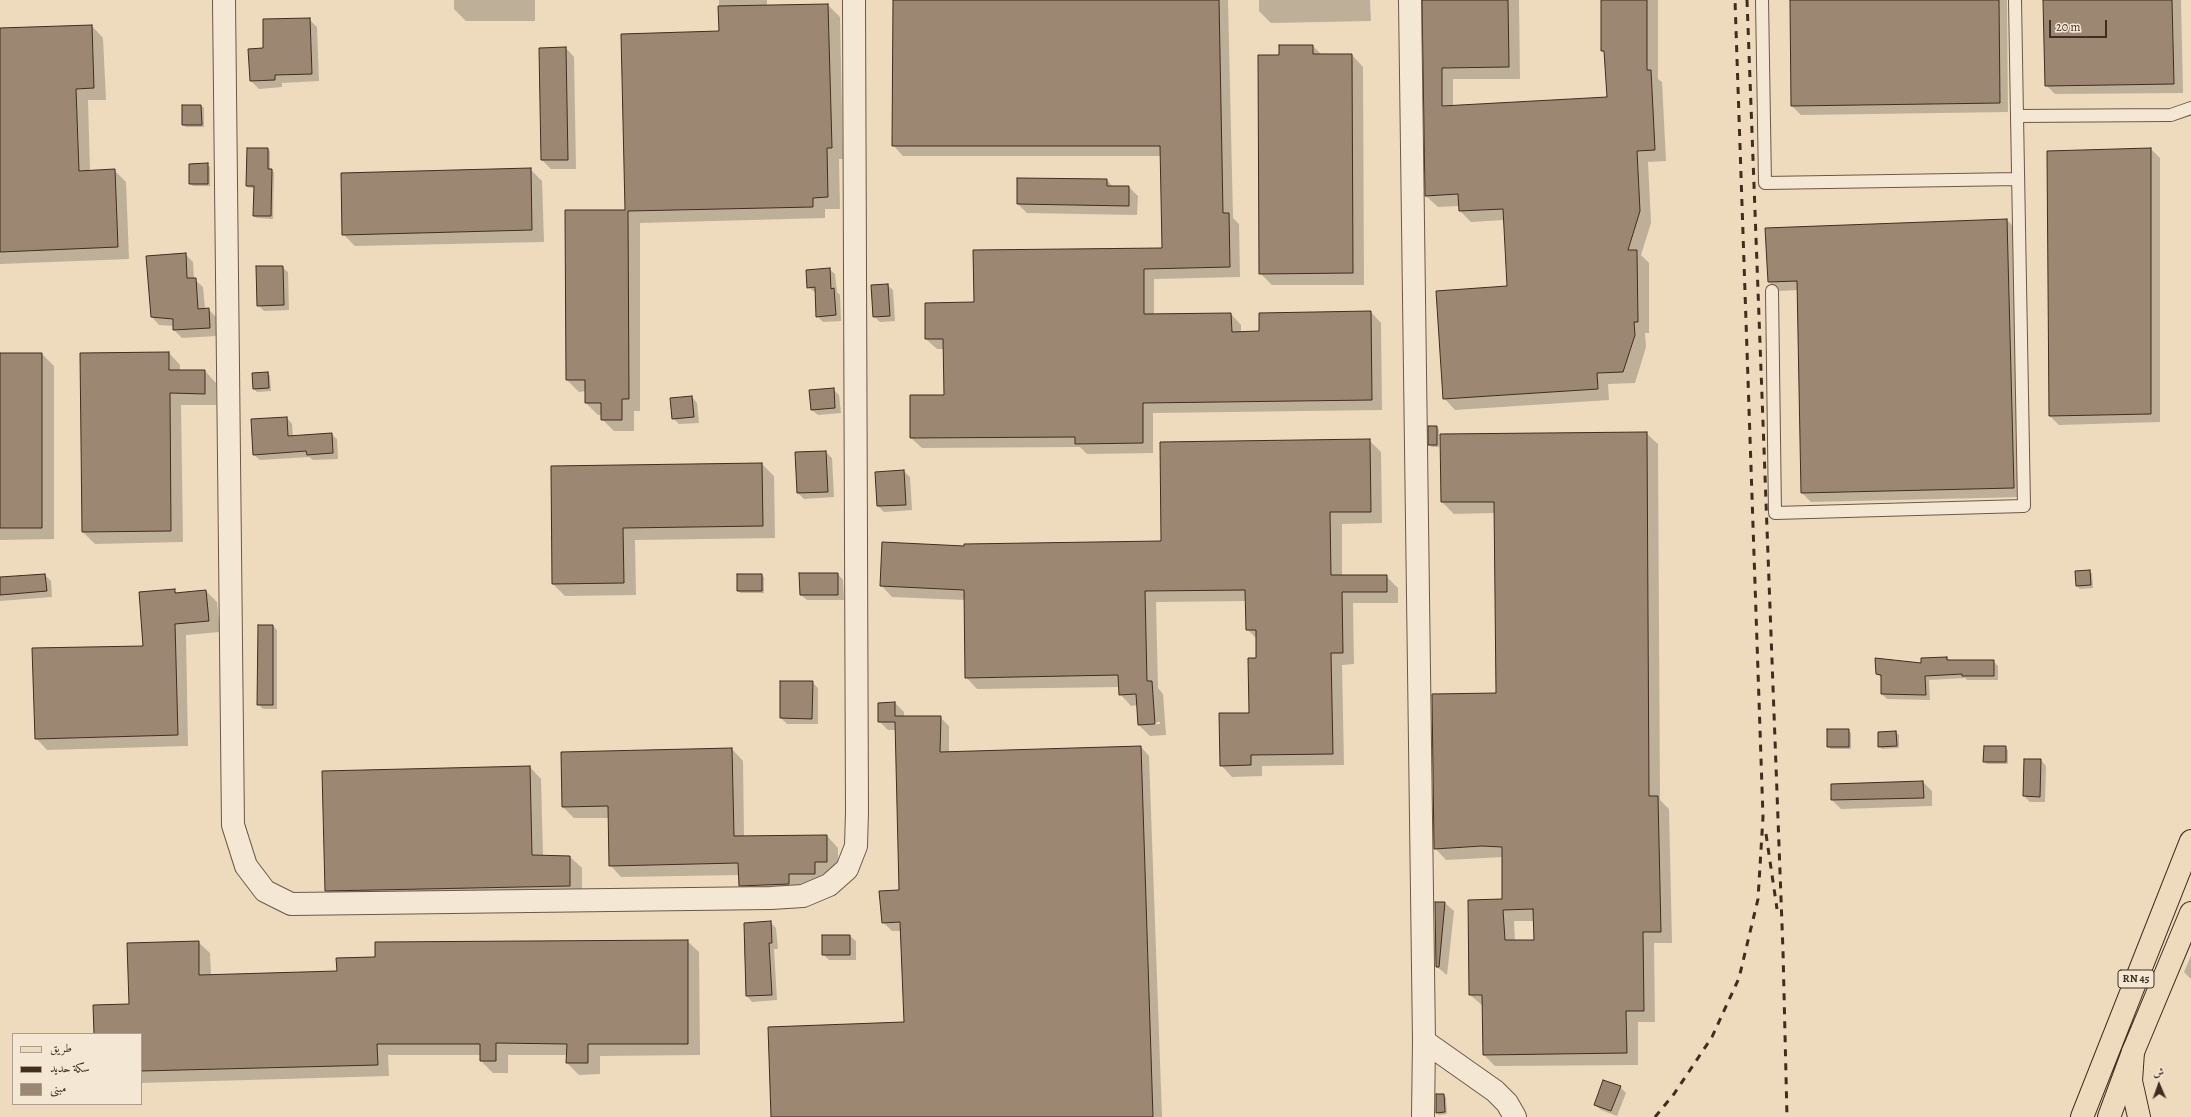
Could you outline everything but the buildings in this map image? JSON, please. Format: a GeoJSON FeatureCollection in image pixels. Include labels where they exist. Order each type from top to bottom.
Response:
{"type":"FeatureCollection","features":[{"type":"Feature","properties":{"kind":"main road","name":"RN 45"},"geometry":{"type":"LineString","coordinates":[[2082,1117],[2191,841]]}},
{"type":"Feature","properties":{"kind":"main road","name":"RN 45"},"geometry":{"type":"LineString","coordinates":[[2109,1117],[2191,914]]}},
{"type":"Feature","properties":{"kind":"main road"},"geometry":{"type":"LineString","coordinates":[[2134,1052],[2131,1081],[2139,1117]]}},
{"type":"Feature","properties":{"kind":"street"},"geometry":{"type":"LineString","coordinates":[[224,0],[233,825],[246,866],[265,891],[291,904],[771,898],[803,896],[829,885],[847,869],[856,846],[857,812],[854,0]]}},
{"type":"Feature","properties":{"kind":"street"},"geometry":{"type":"LineString","coordinates":[[1410,0],[1424,1041],[1423,1117]]}},
{"type":"Feature","properties":{"kind":"street"},"geometry":{"type":"LineString","coordinates":[[1424,1041],[1495,1091],[1507,1103],[1515,1117]]}},
{"type":"Feature","properties":{"kind":"lane"},"geometry":{"type":"LineString","coordinates":[[1762,0],[1765,183],[2018,179]]}},
{"type":"Feature","properties":{"kind":"lane"},"geometry":{"type":"LineString","coordinates":[[1772,291],[1775,513],[2024,506],[2016,0]]}},
{"type":"Feature","properties":{"kind":"lane"},"geometry":{"type":"LineString","coordinates":[[2017,116],[2171,115],[2191,108]]}},
{"type":"Feature","properties":{"kind":"railway"},"geometry":{"type":"LineString","coordinates":[[1655,1117],[1674,1094],[1712,1037],[1739,978],[1758,899],[1763,817],[1735,0]]}},
{"type":"Feature","properties":{"kind":"railway"},"geometry":{"type":"LineString","coordinates":[[1747,0],[1783,951],[1787,1117]]}},
{"type":"Feature","properties":{"kind":"railway"},"geometry":{"type":"LineString","coordinates":[[1766,834],[1777,909]]}}]}
